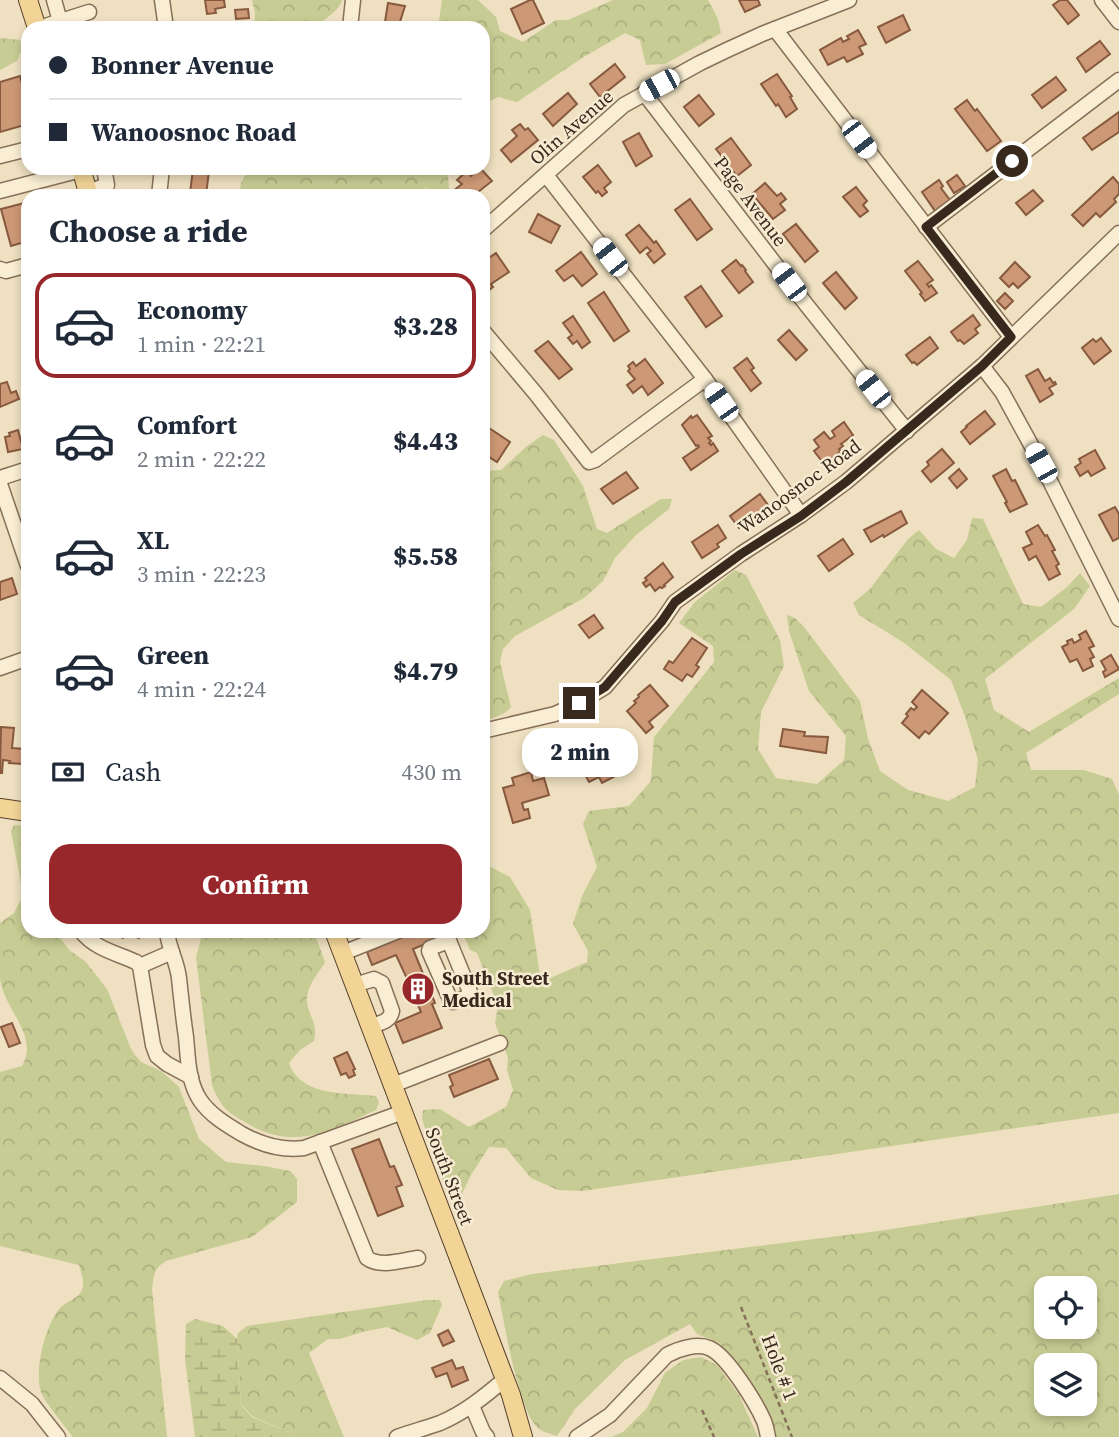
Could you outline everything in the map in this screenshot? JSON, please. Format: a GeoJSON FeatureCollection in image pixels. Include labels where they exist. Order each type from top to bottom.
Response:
{"type":"FeatureCollection","features":[{"type":"Feature","properties":{"kind":"main road"},"geometry":{"type":"LineString","coordinates":[[28,0],[36,21]]}},
{"type":"Feature","properties":{"kind":"main road"},"geometry":{"type":"LineString","coordinates":[[0,808],[21,810]]}},
{"type":"Feature","properties":{"kind":"main road","name":"South Street"},"geometry":{"type":"LineString","coordinates":[[337,938],[511,1395],[522,1437]]}},
{"type":"Feature","properties":{"kind":"street"},"geometry":{"type":"LineString","coordinates":[[54,0],[60,21],[89,12]]}},
{"type":"Feature","properties":{"kind":"street"},"geometry":{"type":"LineString","coordinates":[[162,0],[165,21]]}},
{"type":"Feature","properties":{"kind":"street"},"geometry":{"type":"LineString","coordinates":[[351,21],[353,0]]}},
{"type":"Feature","properties":{"kind":"street","name":"Olin Avenue"},"geometry":{"type":"LineString","coordinates":[[490,224],[624,105],[700,63],[775,29],[849,0]]}},
{"type":"Feature","properties":{"kind":"street"},"geometry":{"type":"LineString","coordinates":[[1102,0],[1119,22]]}},
{"type":"Feature","properties":{"kind":"street"},"geometry":{"type":"LineString","coordinates":[[775,29],[1011,337]]}},
{"type":"Feature","properties":{"kind":"street"},"geometry":{"type":"LineString","coordinates":[[926,227],[1119,80]]}},
{"type":"Feature","properties":{"kind":"street","name":"Page Avenue"},"geometry":{"type":"LineString","coordinates":[[644,93],[907,431]]}},
{"type":"Feature","properties":{"kind":"street"},"geometry":{"type":"LineString","coordinates":[[0,156],[21,151]]}},
{"type":"Feature","properties":{"kind":"street"},"geometry":{"type":"LineString","coordinates":[[0,191],[59,175]]}},
{"type":"Feature","properties":{"kind":"street"},"geometry":{"type":"LineString","coordinates":[[100,189],[107,186],[105,175]]}},
{"type":"Feature","properties":{"kind":"street"},"geometry":{"type":"LineString","coordinates":[[546,175],[705,379],[801,516]]}},
{"type":"Feature","properties":{"kind":"street","name":"Wanoosnoc Road"},"geometry":{"type":"LineString","coordinates":[[490,729],[555,715],[605,687],[675,602],[846,482],[982,366],[1119,233]]}},
{"type":"Feature","properties":{"kind":"street"},"geometry":{"type":"LineString","coordinates":[[0,269],[6,271],[21,267]]}},
{"type":"Feature","properties":{"kind":"street"},"geometry":{"type":"LineString","coordinates":[[490,339],[589,462],[705,379]]}},
{"type":"Feature","properties":{"kind":"street"},"geometry":{"type":"LineString","coordinates":[[982,366],[1002,393],[1041,463],[1119,619]]}},
{"type":"Feature","properties":{"kind":"street"},"geometry":{"type":"LineString","coordinates":[[0,478],[21,471]]}},
{"type":"Feature","properties":{"kind":"street"},"geometry":{"type":"LineString","coordinates":[[0,484],[21,546]]}},
{"type":"Feature","properties":{"kind":"street"},"geometry":{"type":"LineString","coordinates":[[0,668],[21,660]]}},
{"type":"Feature","properties":{"kind":"street"},"geometry":{"type":"LineString","coordinates":[[87,938],[99,947],[140,966],[157,1056],[191,1077]]}},
{"type":"Feature","properties":{"kind":"street"},"geometry":{"type":"LineString","coordinates":[[167,938],[177,964],[191,1077],[200,1099],[221,1121],[246,1136],[273,1146],[295,1150],[403,1112]]}},
{"type":"Feature","properties":{"kind":"street"},"geometry":{"type":"LineString","coordinates":[[343,953],[380,938]]}},
{"type":"Feature","properties":{"kind":"street"},"geometry":{"type":"LineString","coordinates":[[140,966],[172,952]]}},
{"type":"Feature","properties":{"kind":"street"},"geometry":{"type":"LineString","coordinates":[[355,985],[374,979],[382,983],[392,1014],[388,1020],[370,1026]]}},
{"type":"Feature","properties":{"kind":"street"},"geometry":{"type":"LineString","coordinates":[[393,1085],[500,1043]]}},
{"type":"Feature","properties":{"kind":"street"},"geometry":{"type":"LineString","coordinates":[[320,1142],[367,1258],[377,1263],[418,1258]]}},
{"type":"Feature","properties":{"kind":"street"},"geometry":{"type":"LineString","coordinates":[[577,1437],[610,1415],[667,1355],[698,1346],[716,1352],[737,1375],[764,1422],[768,1437]]}},
{"type":"Feature","properties":{"kind":"street"},"geometry":{"type":"LineString","coordinates":[[0,1378],[32,1404],[58,1437]]}},
{"type":"Feature","properties":{"kind":"street"},"geometry":{"type":"LineString","coordinates":[[397,1437],[439,1423],[472,1406],[505,1379]]}},
{"type":"Feature","properties":{"kind":"street"},"geometry":{"type":"LineString","coordinates":[[472,1406],[487,1437]]}},
{"type":"Feature","properties":{"kind":"path","name":"Hole # 1"},"geometry":{"type":"LineString","coordinates":[[741,1307],[792,1437]]}},
{"type":"Feature","properties":{"kind":"path"},"geometry":{"type":"LineString","coordinates":[[702,1410],[714,1437]]}},
{"type":"Feature","properties":{"kind":"green space"},"geometry":{"type":"Polygon","coordinates":[[[252,0],[342,0],[338,8],[324,21],[254,21],[252,0]]]}},
{"type":"Feature","properties":{"kind":"green space"},"geometry":{"type":"Polygon","coordinates":[[[442,0],[478,0],[496,17],[500,31],[523,42],[556,20],[568,20],[613,0],[708,0],[718,19],[721,33],[665,64],[646,65],[640,40],[625,33],[517,102],[498,97],[490,101],[490,21],[439,21],[442,0]]]}},
{"type":"Feature","properties":{"kind":"green space"},"geometry":{"type":"Polygon","coordinates":[[[0,38],[20,40],[21,51],[17,61],[0,70],[0,38]]]}},
{"type":"Feature","properties":{"kind":"green space"},"geometry":{"type":"Polygon","coordinates":[[[245,175],[448,175],[449,189],[240,189],[245,175]]]}},
{"type":"Feature","properties":{"kind":"green space"},"geometry":{"type":"Polygon","coordinates":[[[543,435],[554,440],[583,486],[597,529],[607,533],[661,499],[672,499],[669,509],[636,535],[615,558],[603,581],[584,598],[515,636],[503,649],[500,662],[511,707],[502,715],[490,719],[490,471],[501,470],[543,435]]]}},
{"type":"Feature","properties":{"kind":"green space"},"geometry":{"type":"Polygon","coordinates":[[[972,518],[983,519],[1023,604],[1041,607],[1080,573],[1090,586],[1074,609],[985,679],[994,710],[1029,732],[1119,678],[1119,694],[1026,753],[1031,770],[1084,770],[1112,779],[1119,795],[1119,1113],[582,1191],[558,1190],[531,1178],[506,1148],[489,1147],[461,1196],[448,1196],[422,1119],[423,1110],[440,1109],[469,1127],[506,1107],[513,1090],[507,1070],[508,1058],[495,1023],[498,1006],[477,953],[470,950],[465,938],[490,938],[490,867],[510,877],[530,910],[541,982],[587,962],[588,951],[573,924],[582,896],[597,867],[583,824],[589,811],[629,806],[651,781],[654,737],[714,662],[713,646],[679,623],[695,602],[735,570],[746,575],[780,640],[784,666],[761,712],[758,749],[776,778],[817,784],[844,760],[846,736],[809,691],[789,631],[787,615],[795,618],[804,627],[860,701],[868,739],[880,771],[908,790],[948,801],[975,787],[978,760],[951,680],[903,642],[859,615],[853,603],[870,589],[908,539],[919,530],[936,549],[954,558],[967,540],[972,518]]]}},
{"type":"Feature","properties":{"kind":"green space"},"geometry":{"type":"Polygon","coordinates":[[[14,825],[21,826],[21,887],[20,877],[11,831],[14,825]]]}},
{"type":"Feature","properties":{"kind":"green space"},"geometry":{"type":"Polygon","coordinates":[[[21,899],[21,938],[60,938],[69,950],[85,961],[107,989],[135,1055],[141,1062],[161,1071],[179,1087],[199,1139],[226,1162],[290,1171],[297,1179],[297,1202],[252,1237],[166,1261],[156,1270],[152,1289],[167,1437],[73,1437],[41,1392],[40,1361],[50,1325],[62,1306],[81,1292],[83,1278],[79,1265],[0,1246],[0,1072],[22,1066],[27,1044],[0,978],[0,923],[14,913],[21,899]]]}},
{"type":"Feature","properties":{"kind":"green space"},"geometry":{"type":"Polygon","coordinates":[[[201,938],[316,938],[325,963],[312,982],[307,998],[314,1025],[314,1041],[300,1050],[289,1063],[303,1082],[314,1088],[376,1096],[379,1102],[376,1110],[328,1131],[297,1137],[265,1132],[226,1109],[212,1085],[196,957],[201,938]]]}},
{"type":"Feature","properties":{"kind":"green space"},"geometry":{"type":"Polygon","coordinates":[[[1119,1194],[1119,1437],[775,1437],[769,1414],[747,1379],[719,1343],[697,1334],[690,1324],[625,1360],[575,1409],[557,1436],[539,1429],[530,1417],[518,1384],[498,1292],[504,1281],[532,1274],[879,1231],[1119,1194]]]}},
{"type":"Feature","properties":{"kind":"green space"},"geometry":{"type":"Polygon","coordinates":[[[440,1300],[442,1305],[430,1333],[417,1340],[387,1327],[340,1339],[328,1339],[309,1353],[344,1437],[291,1437],[288,1432],[252,1416],[241,1404],[237,1339],[238,1333],[247,1326],[440,1300]]]}},
{"type":"Feature","properties":{"kind":"green space"},"geometry":{"type":"Polygon","coordinates":[[[195,1319],[223,1326],[237,1339],[241,1405],[252,1417],[288,1432],[291,1437],[195,1437],[185,1359],[186,1324],[195,1319]]]}},
{"type":"Feature","properties":{"kind":"green space"},"geometry":{"type":"Polygon","coordinates":[[[701,1357],[717,1365],[739,1395],[758,1437],[611,1437],[623,1432],[647,1408],[665,1373],[683,1360],[701,1357]]]}},
{"type":"Feature","properties":{"kind":"building"},"geometry":{"type":"Polygon","coordinates":[[[205,0],[224,0],[225,7],[215,9],[216,13],[207,14],[205,0]]]}},
{"type":"Feature","properties":{"kind":"building"},"geometry":{"type":"Polygon","coordinates":[[[533,0],[544,23],[522,34],[511,9],[533,0]]]}},
{"type":"Feature","properties":{"kind":"building"},"geometry":{"type":"Polygon","coordinates":[[[739,0],[758,0],[760,5],[745,12],[739,0]]]}},
{"type":"Feature","properties":{"kind":"building"},"geometry":{"type":"Polygon","coordinates":[[[1060,0],[1067,0],[1079,15],[1068,24],[1053,5],[1060,0]]]}},
{"type":"Feature","properties":{"kind":"building"},"geometry":{"type":"Polygon","coordinates":[[[388,3],[405,6],[400,21],[385,21],[388,3]]]}},
{"type":"Feature","properties":{"kind":"building"},"geometry":{"type":"Polygon","coordinates":[[[248,9],[249,18],[236,19],[235,10],[248,9]]]}},
{"type":"Feature","properties":{"kind":"building"},"geometry":{"type":"Polygon","coordinates":[[[903,15],[910,30],[886,43],[878,27],[903,15]]]}},
{"type":"Feature","properties":{"kind":"building"},"geometry":{"type":"Polygon","coordinates":[[[858,30],[866,44],[859,47],[863,54],[847,62],[844,57],[828,65],[820,50],[841,38],[843,42],[849,39],[847,36],[858,30]]]}},
{"type":"Feature","properties":{"kind":"building"},"geometry":{"type":"Polygon","coordinates":[[[1100,41],[1110,54],[1086,72],[1077,58],[1100,41]]]}},
{"type":"Feature","properties":{"kind":"building"},"geometry":{"type":"Polygon","coordinates":[[[615,64],[625,77],[600,97],[590,84],[615,64]]]}},
{"type":"Feature","properties":{"kind":"building"},"geometry":{"type":"Polygon","coordinates":[[[777,74],[792,96],[790,97],[797,109],[786,117],[761,84],[777,74]]]}},
{"type":"Feature","properties":{"kind":"building"},"geometry":{"type":"Polygon","coordinates":[[[20,76],[21,80],[21,126],[0,132],[0,82],[20,76]]]}},
{"type":"Feature","properties":{"kind":"building"},"geometry":{"type":"Polygon","coordinates":[[[1056,77],[1066,90],[1042,108],[1032,95],[1056,77]]]}},
{"type":"Feature","properties":{"kind":"building"},"geometry":{"type":"Polygon","coordinates":[[[568,93],[577,104],[553,126],[543,114],[568,93]]]}},
{"type":"Feature","properties":{"kind":"building"},"geometry":{"type":"Polygon","coordinates":[[[699,95],[714,114],[699,126],[684,107],[699,95]]]}},
{"type":"Feature","properties":{"kind":"building"},"geometry":{"type":"Polygon","coordinates":[[[967,100],[1001,141],[987,151],[955,109],[967,100]]]}},
{"type":"Feature","properties":{"kind":"building"},"geometry":{"type":"Polygon","coordinates":[[[1119,112],[1119,132],[1092,150],[1083,138],[1119,112]]]}},
{"type":"Feature","properties":{"kind":"building"},"geometry":{"type":"Polygon","coordinates":[[[520,124],[525,130],[528,128],[538,140],[511,162],[501,150],[517,136],[512,130],[520,124]]]}},
{"type":"Feature","properties":{"kind":"building"},"geometry":{"type":"Polygon","coordinates":[[[639,133],[652,156],[636,166],[623,142],[639,133]]]}},
{"type":"Feature","properties":{"kind":"building"},"geometry":{"type":"Polygon","coordinates":[[[731,138],[751,165],[737,176],[716,149],[731,138]]]}},
{"type":"Feature","properties":{"kind":"building"},"geometry":{"type":"Polygon","coordinates":[[[598,165],[611,182],[604,188],[607,192],[602,196],[598,191],[596,193],[583,177],[598,165]]]}},
{"type":"Feature","properties":{"kind":"building"},"geometry":{"type":"Polygon","coordinates":[[[192,175],[208,175],[207,189],[190,189],[192,175]]]}},
{"type":"Feature","properties":{"kind":"building"},"geometry":{"type":"Polygon","coordinates":[[[463,175],[486,175],[492,181],[482,189],[456,189],[462,184],[457,180],[463,175]]]}},
{"type":"Feature","properties":{"kind":"building"},"geometry":{"type":"Polygon","coordinates":[[[957,175],[965,186],[954,193],[947,182],[957,175]]]}},
{"type":"Feature","properties":{"kind":"building"},"geometry":{"type":"Polygon","coordinates":[[[1113,177],[1119,184],[1119,194],[1114,199],[1116,202],[1100,217],[1096,213],[1083,226],[1072,215],[1113,177]]]}},
{"type":"Feature","properties":{"kind":"building"},"geometry":{"type":"Polygon","coordinates":[[[939,180],[943,186],[941,188],[950,200],[935,211],[922,192],[939,180]]]}},
{"type":"Feature","properties":{"kind":"building"},"geometry":{"type":"Polygon","coordinates":[[[765,183],[777,196],[781,193],[786,199],[780,204],[785,210],[773,219],[752,194],[765,183]]]}},
{"type":"Feature","properties":{"kind":"building"},"geometry":{"type":"Polygon","coordinates":[[[856,187],[867,201],[863,205],[868,211],[860,217],[843,197],[856,187]]]}},
{"type":"Feature","properties":{"kind":"building"},"geometry":{"type":"Polygon","coordinates":[[[1033,190],[1043,201],[1026,215],[1016,203],[1033,190]]]}},
{"type":"Feature","properties":{"kind":"building"},"geometry":{"type":"Polygon","coordinates":[[[690,199],[712,229],[697,240],[675,210],[690,199]]]}},
{"type":"Feature","properties":{"kind":"building"},"geometry":{"type":"Polygon","coordinates":[[[21,204],[21,243],[11,246],[1,209],[21,204]]]}},
{"type":"Feature","properties":{"kind":"building"},"geometry":{"type":"Polygon","coordinates":[[[538,214],[560,226],[551,243],[529,232],[538,214]]]}},
{"type":"Feature","properties":{"kind":"building"},"geometry":{"type":"Polygon","coordinates":[[[796,224],[818,251],[805,262],[783,234],[796,224]]]}},
{"type":"Feature","properties":{"kind":"building"},"geometry":{"type":"Polygon","coordinates":[[[639,225],[665,254],[654,263],[647,254],[651,251],[647,247],[640,253],[626,235],[639,225]]]}},
{"type":"Feature","properties":{"kind":"building"},"geometry":{"type":"Polygon","coordinates":[[[581,252],[597,274],[582,286],[573,275],[564,281],[556,271],[581,252]]]}},
{"type":"Feature","properties":{"kind":"building"},"geometry":{"type":"Polygon","coordinates":[[[496,253],[509,272],[491,284],[493,287],[490,289],[490,257],[496,253]]]}},
{"type":"Feature","properties":{"kind":"building"},"geometry":{"type":"Polygon","coordinates":[[[736,260],[753,282],[739,293],[722,271],[736,260]]]}},
{"type":"Feature","properties":{"kind":"building"},"geometry":{"type":"Polygon","coordinates":[[[918,261],[933,280],[927,284],[937,293],[925,301],[905,271],[918,261]]]}},
{"type":"Feature","properties":{"kind":"building"},"geometry":{"type":"Polygon","coordinates":[[[1015,262],[1030,277],[1018,288],[1013,283],[1009,287],[1000,278],[1015,262]]]}},
{"type":"Feature","properties":{"kind":"building"},"geometry":{"type":"Polygon","coordinates":[[[836,272],[857,298],[845,309],[823,283],[836,272]]]}},
{"type":"Feature","properties":{"kind":"building"},"geometry":{"type":"Polygon","coordinates":[[[701,286],[722,316],[706,327],[685,297],[701,286]]]}},
{"type":"Feature","properties":{"kind":"building"},"geometry":{"type":"Polygon","coordinates":[[[604,292],[629,331],[614,341],[588,303],[604,292]]]}},
{"type":"Feature","properties":{"kind":"building"},"geometry":{"type":"Polygon","coordinates":[[[1005,293],[1013,301],[1005,309],[997,301],[1005,293]]]}},
{"type":"Feature","properties":{"kind":"building"},"geometry":{"type":"Polygon","coordinates":[[[973,315],[980,325],[975,329],[978,333],[964,344],[951,332],[973,315]]]}},
{"type":"Feature","properties":{"kind":"building"},"geometry":{"type":"Polygon","coordinates":[[[573,316],[590,342],[582,348],[577,341],[573,344],[568,338],[572,335],[563,323],[573,316]]]}},
{"type":"Feature","properties":{"kind":"building"},"geometry":{"type":"Polygon","coordinates":[[[789,330],[807,350],[796,360],[778,340],[789,330]]]}},
{"type":"Feature","properties":{"kind":"building"},"geometry":{"type":"Polygon","coordinates":[[[930,337],[938,348],[917,365],[912,363],[906,355],[930,337]]]}},
{"type":"Feature","properties":{"kind":"building"},"geometry":{"type":"Polygon","coordinates":[[[1101,338],[1111,351],[1094,364],[1082,348],[1093,339],[1096,342],[1101,338]]]}},
{"type":"Feature","properties":{"kind":"building"},"geometry":{"type":"Polygon","coordinates":[[[548,341],[572,369],[559,379],[535,351],[548,341]]]}},
{"type":"Feature","properties":{"kind":"building"},"geometry":{"type":"Polygon","coordinates":[[[747,358],[754,368],[751,370],[761,383],[751,391],[734,368],[747,358]]]}},
{"type":"Feature","properties":{"kind":"building"},"geometry":{"type":"Polygon","coordinates":[[[645,359],[663,383],[648,395],[642,386],[633,393],[627,385],[635,379],[628,371],[628,366],[633,362],[636,366],[645,359]]]}},
{"type":"Feature","properties":{"kind":"building"},"geometry":{"type":"Polygon","coordinates":[[[1038,369],[1045,381],[1050,378],[1056,384],[1049,388],[1053,394],[1040,402],[1026,376],[1038,369]]]}},
{"type":"Feature","properties":{"kind":"building"},"geometry":{"type":"Polygon","coordinates":[[[7,382],[11,393],[16,391],[19,399],[0,407],[0,384],[7,382]]]}},
{"type":"Feature","properties":{"kind":"building"},"geometry":{"type":"Polygon","coordinates":[[[985,411],[995,424],[970,444],[961,432],[985,411]]]}},
{"type":"Feature","properties":{"kind":"building"},"geometry":{"type":"Polygon","coordinates":[[[697,415],[712,436],[708,438],[711,441],[709,443],[713,443],[718,451],[691,470],[683,458],[699,447],[682,425],[691,416],[692,418],[697,415]]]}},
{"type":"Feature","properties":{"kind":"building"},"geometry":{"type":"Polygon","coordinates":[[[844,422],[853,435],[841,444],[841,451],[824,464],[814,451],[819,447],[814,440],[824,432],[830,439],[835,436],[832,431],[844,422]]]}},
{"type":"Feature","properties":{"kind":"building"},"geometry":{"type":"Polygon","coordinates":[[[490,429],[510,442],[497,462],[490,458],[490,429]]]}},
{"type":"Feature","properties":{"kind":"building"},"geometry":{"type":"Polygon","coordinates":[[[18,430],[21,449],[8,452],[5,437],[10,436],[9,433],[18,430]]]}},
{"type":"Feature","properties":{"kind":"building"},"geometry":{"type":"Polygon","coordinates":[[[942,449],[954,463],[931,482],[922,471],[929,465],[927,462],[942,449]]]}},
{"type":"Feature","properties":{"kind":"building"},"geometry":{"type":"Polygon","coordinates":[[[1095,450],[1105,468],[1091,476],[1088,471],[1080,476],[1075,467],[1081,463],[1079,459],[1095,450]]]}},
{"type":"Feature","properties":{"kind":"building"},"geometry":{"type":"Polygon","coordinates":[[[959,469],[967,479],[957,488],[949,478],[959,469]]]}},
{"type":"Feature","properties":{"kind":"building"},"geometry":{"type":"Polygon","coordinates":[[[1006,469],[1027,504],[1010,512],[993,476],[1006,469]]]}},
{"type":"Feature","properties":{"kind":"building"},"geometry":{"type":"Polygon","coordinates":[[[626,472],[638,488],[613,504],[601,489],[626,472]]]}},
{"type":"Feature","properties":{"kind":"building"},"geometry":{"type":"Polygon","coordinates":[[[760,494],[771,509],[761,520],[760,517],[747,524],[746,522],[739,528],[730,516],[760,494]]]}},
{"type":"Feature","properties":{"kind":"building"},"geometry":{"type":"Polygon","coordinates":[[[1115,507],[1119,514],[1119,538],[1113,541],[1099,515],[1115,507]]]}},
{"type":"Feature","properties":{"kind":"building"},"geometry":{"type":"Polygon","coordinates":[[[901,511],[907,523],[871,542],[864,530],[901,511]]]}},
{"type":"Feature","properties":{"kind":"building"},"geometry":{"type":"Polygon","coordinates":[[[718,525],[726,538],[717,544],[719,547],[702,558],[692,542],[718,525]]]}},
{"type":"Feature","properties":{"kind":"building"},"geometry":{"type":"Polygon","coordinates":[[[1038,525],[1045,536],[1047,535],[1059,564],[1056,566],[1060,574],[1049,580],[1036,556],[1029,560],[1023,548],[1032,544],[1026,532],[1038,525]]]}},
{"type":"Feature","properties":{"kind":"building"},"geometry":{"type":"Polygon","coordinates":[[[843,539],[853,554],[829,571],[818,556],[843,539]]]}},
{"type":"Feature","properties":{"kind":"building"},"geometry":{"type":"Polygon","coordinates":[[[663,563],[673,577],[665,586],[655,591],[650,584],[646,587],[643,583],[647,580],[645,578],[663,563]]]}},
{"type":"Feature","properties":{"kind":"building"},"geometry":{"type":"Polygon","coordinates":[[[12,578],[17,594],[0,600],[0,582],[12,578]]]}},
{"type":"Feature","properties":{"kind":"building"},"geometry":{"type":"Polygon","coordinates":[[[594,615],[603,628],[589,638],[579,625],[594,615]]]}},
{"type":"Feature","properties":{"kind":"building"},"geometry":{"type":"Polygon","coordinates":[[[1086,631],[1094,646],[1089,648],[1094,657],[1090,659],[1093,666],[1083,671],[1077,659],[1070,662],[1062,647],[1068,644],[1067,641],[1072,639],[1074,643],[1081,639],[1079,635],[1086,631]]]}},
{"type":"Feature","properties":{"kind":"building"},"geometry":{"type":"Polygon","coordinates":[[[692,638],[707,648],[692,677],[687,674],[682,681],[664,669],[669,661],[673,663],[692,638]]]}},
{"type":"Feature","properties":{"kind":"building"},"geometry":{"type":"Polygon","coordinates":[[[1111,655],[1119,669],[1105,677],[1103,672],[1106,670],[1101,661],[1111,655]]]}},
{"type":"Feature","properties":{"kind":"building"},"geometry":{"type":"Polygon","coordinates":[[[650,685],[668,706],[649,722],[653,727],[646,733],[627,711],[636,703],[634,701],[638,695],[650,685]]]}},
{"type":"Feature","properties":{"kind":"building"},"geometry":{"type":"Polygon","coordinates":[[[922,690],[948,713],[929,734],[925,731],[919,738],[902,723],[911,708],[914,710],[917,707],[912,702],[922,690]]]}},
{"type":"Feature","properties":{"kind":"building"},"geometry":{"type":"Polygon","coordinates":[[[1,727],[14,728],[12,748],[21,749],[21,764],[3,760],[0,773],[1,727]]]}},
{"type":"Feature","properties":{"kind":"building"},"geometry":{"type":"Polygon","coordinates":[[[783,729],[805,732],[804,736],[828,737],[826,753],[780,746],[783,729]]]}},
{"type":"Feature","properties":{"kind":"building"},"geometry":{"type":"Polygon","coordinates":[[[623,752],[631,768],[602,783],[599,777],[589,782],[582,769],[592,764],[593,767],[623,752]]]}},
{"type":"Feature","properties":{"kind":"building"},"geometry":{"type":"Polygon","coordinates":[[[531,772],[533,781],[544,778],[549,795],[522,803],[524,810],[528,809],[530,818],[513,823],[503,788],[514,785],[512,778],[531,772]]]}},
{"type":"Feature","properties":{"kind":"building","name":"South Street Medical"},"geometry":{"type":"Polygon","coordinates":[[[400,938],[434,938],[435,940],[413,949],[442,1028],[403,1043],[395,1023],[421,1012],[412,991],[408,993],[406,987],[410,985],[396,955],[372,965],[367,952],[400,938]]]}},
{"type":"Feature","properties":{"kind":"building"},"geometry":{"type":"Polygon","coordinates":[[[12,1023],[20,1043],[9,1047],[1,1027],[12,1023]]]}},
{"type":"Feature","properties":{"kind":"building"},"geometry":{"type":"Polygon","coordinates":[[[347,1052],[355,1069],[355,1075],[349,1078],[346,1073],[341,1075],[334,1058],[347,1052]]]}},
{"type":"Feature","properties":{"kind":"building"},"geometry":{"type":"Polygon","coordinates":[[[489,1059],[498,1079],[454,1097],[449,1075],[489,1059]]]}},
{"type":"Feature","properties":{"kind":"building"},"geometry":{"type":"Polygon","coordinates":[[[379,1139],[390,1167],[394,1166],[402,1185],[396,1187],[403,1206],[378,1216],[352,1149],[379,1139]]]}},
{"type":"Feature","properties":{"kind":"building"},"geometry":{"type":"Polygon","coordinates":[[[448,1330],[454,1341],[443,1346],[438,1335],[448,1330]]]}},
{"type":"Feature","properties":{"kind":"building"},"geometry":{"type":"Polygon","coordinates":[[[452,1360],[456,1369],[463,1367],[468,1380],[452,1387],[447,1373],[436,1377],[432,1368],[452,1360]]]}},
{"type":"Feature","properties":{"kind":"place","name":"South Street Medical"},"geometry":{"type":"Point","coordinates":[418,989]}},
{"type":"Feature","properties":{"kind":"route"},"geometry":{"type":"LineString","coordinates":[[579,703],[605,687],[675,602],[846,482],[982,366],[1011,337],[926,227],[1012,161]]}}]}
